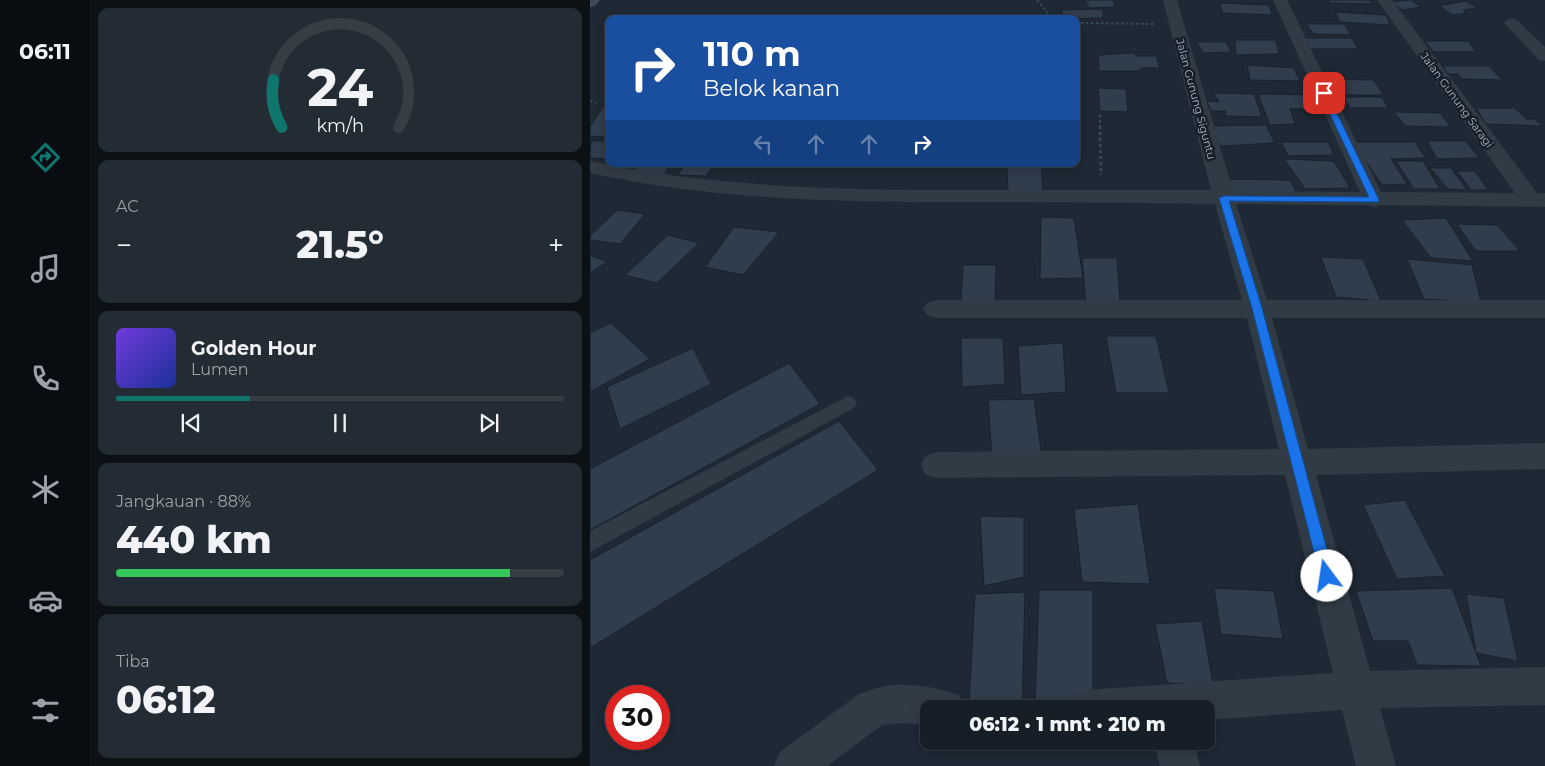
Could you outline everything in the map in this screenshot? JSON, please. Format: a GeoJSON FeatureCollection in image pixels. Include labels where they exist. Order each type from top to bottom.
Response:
{"type":"FeatureCollection","features":[{"type":"Feature","properties":{"kind":"street"},"geometry":{"type":"LineString","coordinates":[[590,3],[593,0]]}},
{"type":"Feature","properties":{"kind":"street","name":"Jalan Gunung Siguntu"},"geometry":{"type":"LineString","coordinates":[[1170,0],[1224,198],[1257,308],[1376,766]]}},
{"type":"Feature","properties":{"kind":"street"},"geometry":{"type":"LineString","coordinates":[[1280,0],[1374,200]]}},
{"type":"Feature","properties":{"kind":"street","name":"Jalan Gunung Saragi"},"geometry":{"type":"LineString","coordinates":[[1384,0],[1538,200]]}},
{"type":"Feature","properties":{"kind":"street"},"geometry":{"type":"LineString","coordinates":[[1512,23],[1545,56]]}},
{"type":"Feature","properties":{"kind":"street"},"geometry":{"type":"LineString","coordinates":[[590,167],[621,168],[781,193],[896,196],[1538,200]]}},
{"type":"Feature","properties":{"kind":"street"},"geometry":{"type":"LineString","coordinates":[[936,309],[1545,309]]}},
{"type":"Feature","properties":{"kind":"street"},"geometry":{"type":"LineString","coordinates":[[936,465],[1298,462],[1545,456]]}},
{"type":"Feature","properties":{"kind":"street"},"geometry":{"type":"LineString","coordinates":[[1215,702],[1356,690],[1545,686]]}},
{"type":"Feature","properties":{"kind":"street"},"geometry":{"type":"LineString","coordinates":[[794,766],[873,708],[885,704],[920,704]]}},
{"type":"Feature","properties":{"kind":"street"},"geometry":{"type":"LineString","coordinates":[[1176,750],[1180,766]]}},
{"type":"Feature","properties":{"kind":"lane"},"geometry":{"type":"LineString","coordinates":[[590,542],[848,403]]}},
{"type":"Feature","properties":{"kind":"path"},"geometry":{"type":"LineString","coordinates":[[1036,0],[1049,15]]}},
{"type":"Feature","properties":{"kind":"path"},"geometry":{"type":"LineString","coordinates":[[1080,23],[1176,24]]}},
{"type":"Feature","properties":{"kind":"path"},"geometry":{"type":"LineString","coordinates":[[590,101],[596,103]]}},
{"type":"Feature","properties":{"kind":"path"},"geometry":{"type":"LineString","coordinates":[[1100,116],[1102,196]]}},
{"type":"Feature","properties":{"kind":"building"},"geometry":{"type":"Polygon","coordinates":[[[1085,0],[1113,0],[1115,7],[1089,8],[1085,0]]]}},
{"type":"Feature","properties":{"kind":"building"},"geometry":{"type":"Polygon","coordinates":[[[1328,0],[1370,0],[1373,4],[1330,3],[1328,0]]]}},
{"type":"Feature","properties":{"kind":"building"},"geometry":{"type":"Polygon","coordinates":[[[1411,0],[1421,7],[1403,10],[1390,2],[1411,0]]]}},
{"type":"Feature","properties":{"kind":"building"},"geometry":{"type":"Polygon","coordinates":[[[1466,1],[1478,8],[1463,10],[1466,13],[1453,15],[1439,6],[1466,1]]]}},
{"type":"Feature","properties":{"kind":"building"},"geometry":{"type":"Polygon","coordinates":[[[1219,3],[1269,5],[1272,15],[1223,13],[1219,3]]]}},
{"type":"Feature","properties":{"kind":"building"},"geometry":{"type":"Polygon","coordinates":[[[1103,9],[1103,18],[1080,19],[1080,15],[1063,15],[1061,10],[1103,9]]]}},
{"type":"Feature","properties":{"kind":"building"},"geometry":{"type":"Polygon","coordinates":[[[1335,12],[1386,15],[1390,25],[1340,22],[1335,12]]]}},
{"type":"Feature","properties":{"kind":"building"},"geometry":{"type":"Polygon","coordinates":[[[1306,24],[1344,24],[1351,35],[1314,34],[1306,24]]]}},
{"type":"Feature","properties":{"kind":"building"},"geometry":{"type":"Polygon","coordinates":[[[1302,38],[1352,38],[1358,49],[1310,49],[1302,38]]]}},
{"type":"Feature","properties":{"kind":"building"},"geometry":{"type":"Polygon","coordinates":[[[1235,40],[1276,40],[1279,54],[1236,55],[1235,40]]]}},
{"type":"Feature","properties":{"kind":"building"},"geometry":{"type":"Polygon","coordinates":[[[1424,41],[1468,41],[1476,52],[1434,52],[1424,41]]]}},
{"type":"Feature","properties":{"kind":"building"},"geometry":{"type":"Polygon","coordinates":[[[1196,42],[1226,42],[1231,52],[1204,53],[1196,42]]]}},
{"type":"Feature","properties":{"kind":"building"},"geometry":{"type":"Polygon","coordinates":[[[1135,53],[1136,56],[1156,56],[1160,68],[1141,68],[1141,71],[1099,71],[1098,55],[1135,53]]]}},
{"type":"Feature","properties":{"kind":"building"},"geometry":{"type":"Polygon","coordinates":[[[1247,65],[1294,68],[1300,81],[1250,80],[1247,65]]]}},
{"type":"Feature","properties":{"kind":"building"},"geometry":{"type":"Polygon","coordinates":[[[1443,66],[1489,66],[1502,80],[1462,79],[1458,74],[1448,74],[1443,66]]]}},
{"type":"Feature","properties":{"kind":"building"},"geometry":{"type":"Polygon","coordinates":[[[1328,79],[1374,80],[1383,95],[1335,95],[1328,79]]]}},
{"type":"Feature","properties":{"kind":"building"},"geometry":{"type":"Polygon","coordinates":[[[1098,88],[1126,89],[1128,112],[1100,111],[1098,88]]]}},
{"type":"Feature","properties":{"kind":"building"},"geometry":{"type":"Polygon","coordinates":[[[1213,93],[1254,94],[1262,117],[1225,116],[1226,111],[1211,111],[1207,101],[1219,102],[1213,93]]]}},
{"type":"Feature","properties":{"kind":"building"},"geometry":{"type":"Polygon","coordinates":[[[1258,94],[1315,95],[1319,109],[1290,109],[1295,124],[1270,125],[1258,94]]]}},
{"type":"Feature","properties":{"kind":"building"},"geometry":{"type":"Polygon","coordinates":[[[1343,97],[1382,97],[1388,108],[1350,108],[1343,97]]]}},
{"type":"Feature","properties":{"kind":"building"},"geometry":{"type":"Polygon","coordinates":[[[605,105],[605,137],[590,136],[590,127],[605,105]]]}},
{"type":"Feature","properties":{"kind":"building"},"geometry":{"type":"Polygon","coordinates":[[[1476,108],[1515,108],[1526,119],[1535,119],[1542,126],[1486,124],[1476,108]]]}},
{"type":"Feature","properties":{"kind":"building"},"geometry":{"type":"Polygon","coordinates":[[[1394,112],[1440,113],[1451,127],[1405,126],[1394,112]]]}},
{"type":"Feature","properties":{"kind":"building"},"geometry":{"type":"Polygon","coordinates":[[[1266,125],[1275,143],[1221,146],[1208,126],[1266,125]]]}},
{"type":"Feature","properties":{"kind":"building"},"geometry":{"type":"Polygon","coordinates":[[[591,141],[605,141],[605,159],[590,158],[591,141]]]}},
{"type":"Feature","properties":{"kind":"building"},"geometry":{"type":"Polygon","coordinates":[[[1427,141],[1466,141],[1479,158],[1437,159],[1427,141]]]}},
{"type":"Feature","properties":{"kind":"building"},"geometry":{"type":"Polygon","coordinates":[[[1281,142],[1328,142],[1334,155],[1288,156],[1281,142]]]}},
{"type":"Feature","properties":{"kind":"building"},"geometry":{"type":"Polygon","coordinates":[[[1353,142],[1415,142],[1426,158],[1391,159],[1407,184],[1382,185],[1353,142]]]}},
{"type":"Feature","properties":{"kind":"building"},"geometry":{"type":"Polygon","coordinates":[[[1284,159],[1334,161],[1350,188],[1305,189],[1284,159]]]}},
{"type":"Feature","properties":{"kind":"building"},"geometry":{"type":"Polygon","coordinates":[[[1396,161],[1423,161],[1440,189],[1414,189],[1396,161]]]}},
{"type":"Feature","properties":{"kind":"building"},"geometry":{"type":"Polygon","coordinates":[[[636,167],[668,167],[664,175],[634,172],[636,167]]]}},
{"type":"Feature","properties":{"kind":"building"},"geometry":{"type":"Polygon","coordinates":[[[683,167],[713,167],[706,176],[678,175],[683,167]]]}},
{"type":"Feature","properties":{"kind":"building"},"geometry":{"type":"Polygon","coordinates":[[[1007,167],[1041,167],[1043,193],[1008,193],[1007,167]]]}},
{"type":"Feature","properties":{"kind":"building"},"geometry":{"type":"Polygon","coordinates":[[[1430,168],[1451,168],[1467,190],[1448,189],[1430,168]]]}},
{"type":"Feature","properties":{"kind":"building"},"geometry":{"type":"Polygon","coordinates":[[[1457,171],[1475,171],[1488,190],[1471,190],[1457,171]]]}},
{"type":"Feature","properties":{"kind":"building"},"geometry":{"type":"Polygon","coordinates":[[[1224,179],[1290,180],[1297,194],[1231,196],[1224,179]]]}},
{"type":"Feature","properties":{"kind":"building"},"geometry":{"type":"Polygon","coordinates":[[[617,210],[645,214],[620,244],[590,240],[590,236],[617,210]]]}},
{"type":"Feature","properties":{"kind":"building"},"geometry":{"type":"Polygon","coordinates":[[[1041,217],[1074,218],[1083,278],[1040,279],[1041,217]]]}},
{"type":"Feature","properties":{"kind":"building"},"geometry":{"type":"Polygon","coordinates":[[[1446,218],[1473,261],[1431,258],[1402,220],[1446,218]]]}},
{"type":"Feature","properties":{"kind":"building"},"geometry":{"type":"Polygon","coordinates":[[[1457,224],[1497,225],[1520,251],[1476,251],[1457,224]]]}},
{"type":"Feature","properties":{"kind":"building"},"geometry":{"type":"Polygon","coordinates":[[[734,227],[779,232],[743,275],[705,267],[734,227]]]}},
{"type":"Feature","properties":{"kind":"building"},"geometry":{"type":"Polygon","coordinates":[[[668,235],[699,243],[657,283],[625,275],[668,235]]]}},
{"type":"Feature","properties":{"kind":"building"},"geometry":{"type":"Polygon","coordinates":[[[590,255],[607,262],[590,273],[590,255]]]}},
{"type":"Feature","properties":{"kind":"building"},"geometry":{"type":"Polygon","coordinates":[[[1321,257],[1363,259],[1381,301],[1336,297],[1321,257]]]}},
{"type":"Feature","properties":{"kind":"building"},"geometry":{"type":"Polygon","coordinates":[[[1082,258],[1117,258],[1120,303],[1086,306],[1082,258]]]}},
{"type":"Feature","properties":{"kind":"building"},"geometry":{"type":"Polygon","coordinates":[[[1407,259],[1472,265],[1481,302],[1424,299],[1407,259]]]}},
{"type":"Feature","properties":{"kind":"building"},"geometry":{"type":"Polygon","coordinates":[[[963,265],[996,265],[995,303],[961,303],[963,265]]]}},
{"type":"Feature","properties":{"kind":"building"},"geometry":{"type":"Polygon","coordinates":[[[611,323],[650,359],[590,392],[590,333],[611,323]]]}},
{"type":"Feature","properties":{"kind":"building"},"geometry":{"type":"Polygon","coordinates":[[[1106,336],[1156,336],[1169,393],[1116,393],[1106,336]]]}},
{"type":"Feature","properties":{"kind":"building"},"geometry":{"type":"Polygon","coordinates":[[[961,338],[1003,338],[1005,384],[962,387],[961,338]]]}},
{"type":"Feature","properties":{"kind":"building"},"geometry":{"type":"Polygon","coordinates":[[[1063,343],[1066,392],[1021,395],[1018,346],[1063,343]]]}},
{"type":"Feature","properties":{"kind":"building"},"geometry":{"type":"Polygon","coordinates":[[[693,348],[711,384],[620,429],[607,387],[693,348]]]}},
{"type":"Feature","properties":{"kind":"building"},"geometry":{"type":"Polygon","coordinates":[[[789,363],[820,404],[590,530],[590,469],[789,363]]]}},
{"type":"Feature","properties":{"kind":"building"},"geometry":{"type":"Polygon","coordinates":[[[1034,399],[1042,457],[992,459],[988,400],[1034,399]]]}},
{"type":"Feature","properties":{"kind":"building"},"geometry":{"type":"Polygon","coordinates":[[[839,421],[878,470],[590,648],[590,560],[839,421]]]}},
{"type":"Feature","properties":{"kind":"building"},"geometry":{"type":"Polygon","coordinates":[[[1405,500],[1445,576],[1397,579],[1363,505],[1405,500]]]}},
{"type":"Feature","properties":{"kind":"building"},"geometry":{"type":"Polygon","coordinates":[[[1138,504],[1150,584],[1082,582],[1074,509],[1138,504]]]}},
{"type":"Feature","properties":{"kind":"building"},"geometry":{"type":"Polygon","coordinates":[[[980,516],[1024,517],[1024,577],[984,586],[980,516]]]}},
{"type":"Feature","properties":{"kind":"building"},"geometry":{"type":"Polygon","coordinates":[[[1214,588],[1274,591],[1283,639],[1221,634],[1214,588]]]}},
{"type":"Feature","properties":{"kind":"building"},"geometry":{"type":"Polygon","coordinates":[[[1452,588],[1481,666],[1417,665],[1408,641],[1373,641],[1356,591],[1452,588]]]}},
{"type":"Feature","properties":{"kind":"building"},"geometry":{"type":"Polygon","coordinates":[[[1039,590],[1093,590],[1093,700],[1035,700],[1039,590]]]}},
{"type":"Feature","properties":{"kind":"building"},"geometry":{"type":"Polygon","coordinates":[[[1025,592],[1022,700],[969,700],[975,594],[1025,592]]]}},
{"type":"Feature","properties":{"kind":"building"},"geometry":{"type":"Polygon","coordinates":[[[1466,594],[1504,598],[1518,661],[1476,653],[1466,594]]]}},
{"type":"Feature","properties":{"kind":"building"},"geometry":{"type":"Polygon","coordinates":[[[1202,621],[1213,684],[1167,683],[1155,624],[1202,621]]]}},
{"type":"Feature","properties":{"kind":"route"},"geometry":{"type":"LineString","coordinates":[[1324,93],[1374,200],[1224,198],[1257,308],[1327,576]]}}]}
